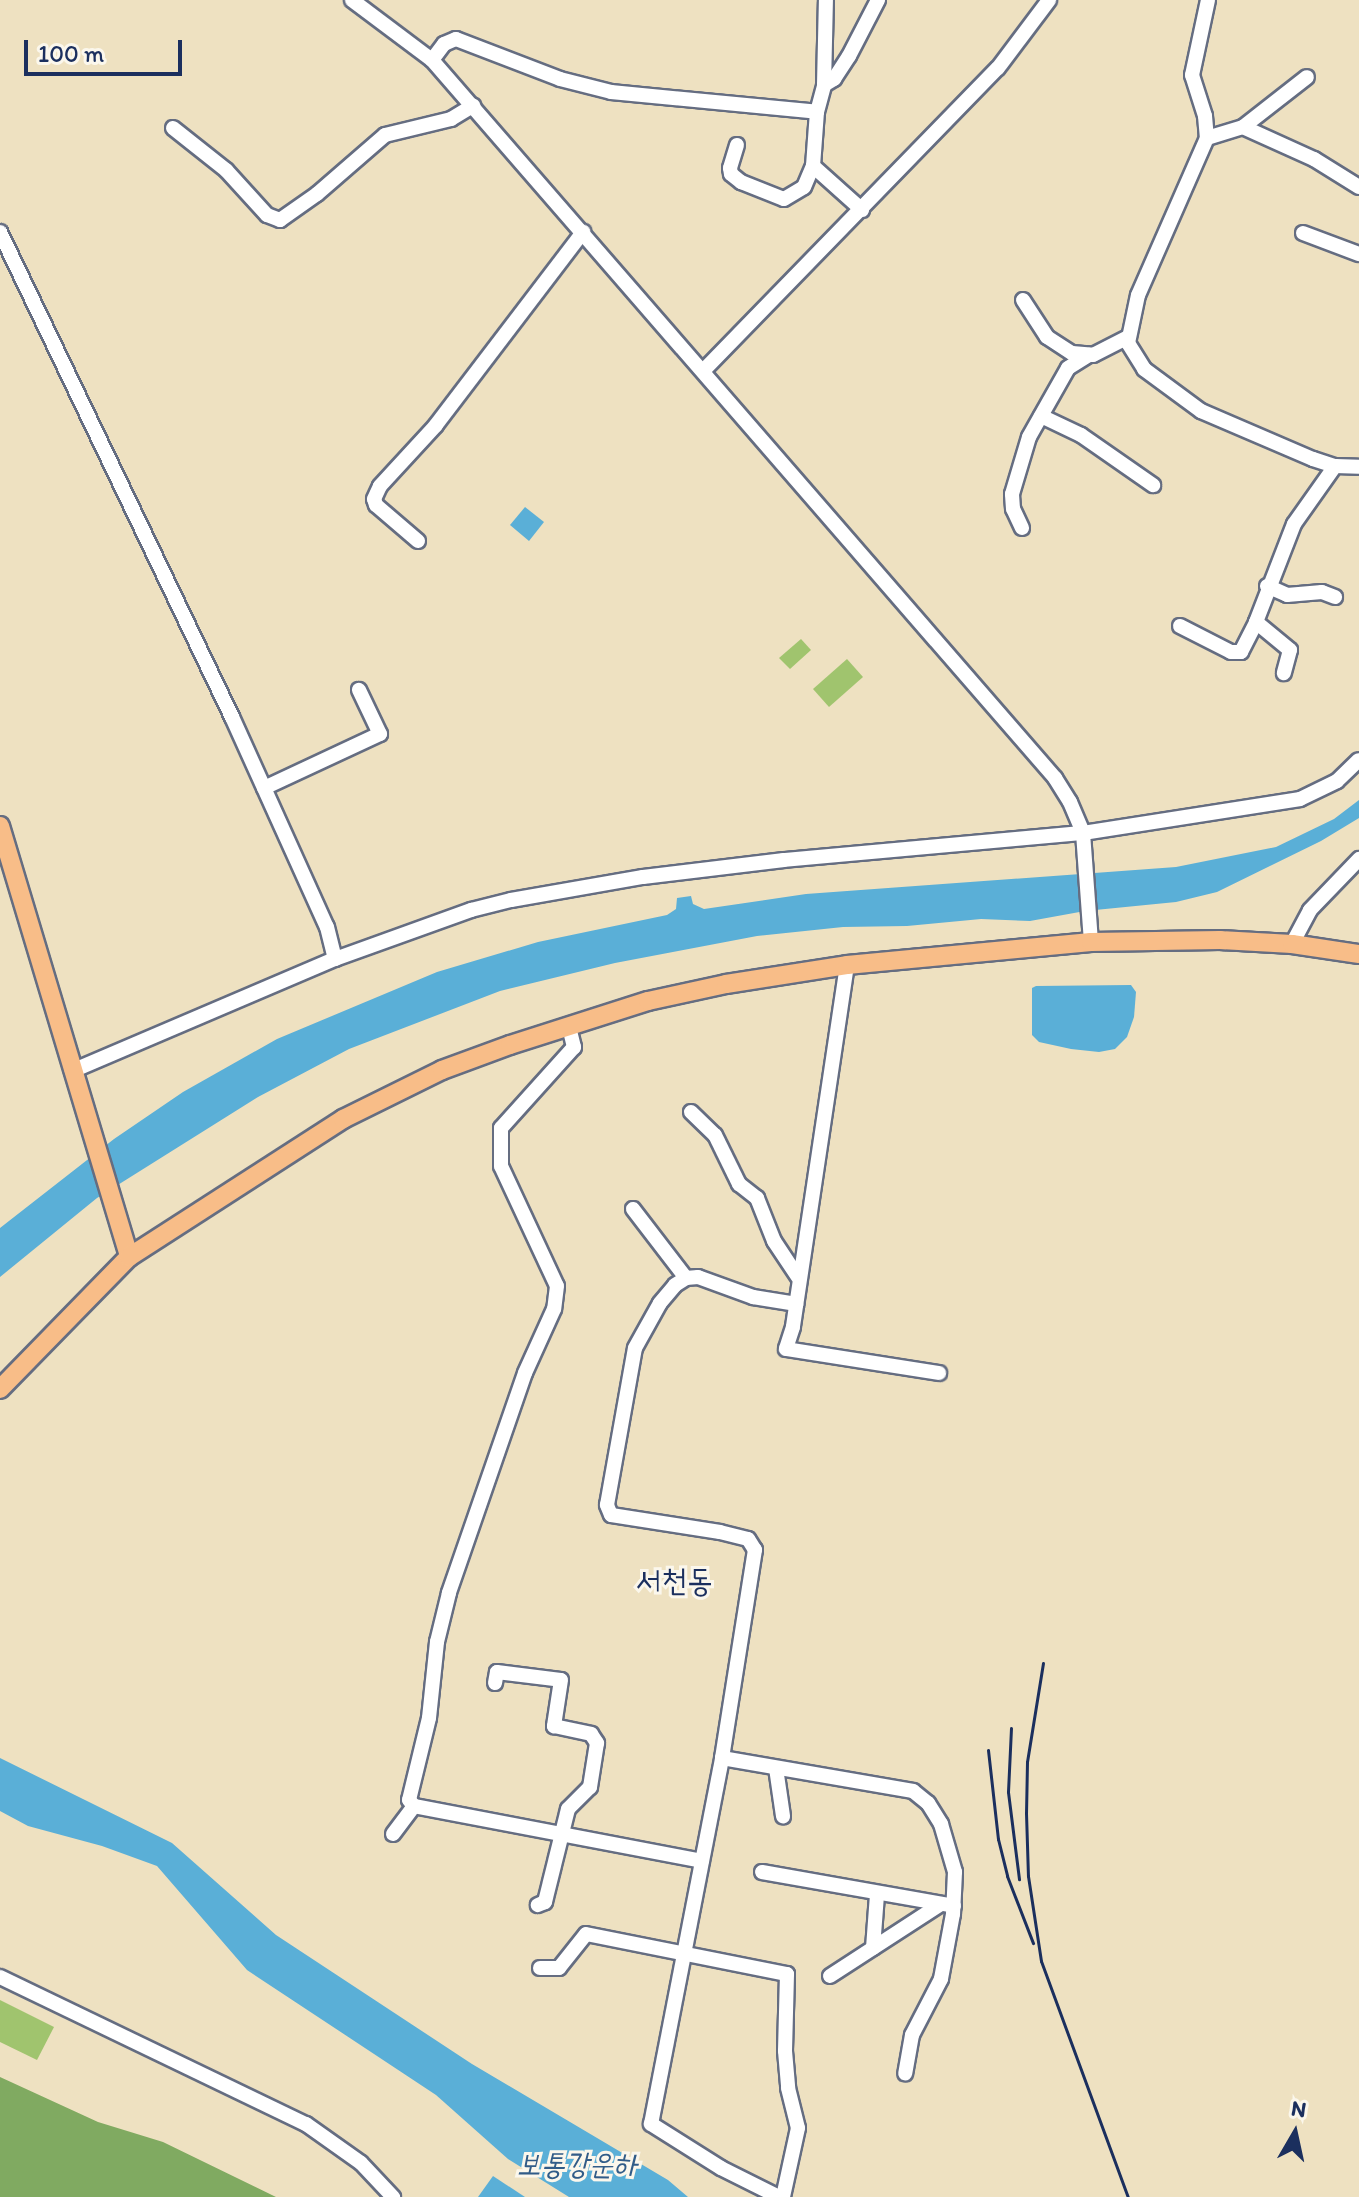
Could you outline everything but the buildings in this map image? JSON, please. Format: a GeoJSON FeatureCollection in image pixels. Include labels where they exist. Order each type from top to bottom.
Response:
{"type":"FeatureCollection","features":[{"type":"Feature","properties":{"kind":"main road"},"geometry":{"type":"LineString","coordinates":[[0,826],[129,1257]]}},
{"type":"Feature","properties":{"kind":"main road"},"geometry":{"type":"LineString","coordinates":[[0,1389],[129,1257],[343,1119],[442,1070],[648,1001],[726,984],[847,965],[1091,942],[1220,940],[1292,944],[1359,954]]}},
{"type":"Feature","properties":{"kind":"street"},"geometry":{"type":"LineString","coordinates":[[737,145],[731,174],[770,197],[790,197],[804,187],[813,166],[817,112],[824,85],[826,0]]}},
{"type":"Feature","properties":{"kind":"street"},"geometry":{"type":"LineString","coordinates":[[824,85],[834,79],[849,56],[878,0]]}},
{"type":"Feature","properties":{"kind":"street"},"geometry":{"type":"LineString","coordinates":[[704,370],[998,68],[1049,0]]}},
{"type":"Feature","properties":{"kind":"street"},"geometry":{"type":"LineString","coordinates":[[1208,0],[1192,75],[1205,116],[1207,138],[1138,295],[1128,343],[1144,369],[1201,411],[1335,466],[1359,467]]}},
{"type":"Feature","properties":{"kind":"street"},"geometry":{"type":"LineString","coordinates":[[363,3],[432,60],[1055,778],[1070,802],[1083,833],[1088,864],[1091,942]]}},
{"type":"Feature","properties":{"kind":"street"},"geometry":{"type":"LineString","coordinates":[[432,60],[444,44],[456,39],[560,79],[611,92],[817,112]]}},
{"type":"Feature","properties":{"kind":"street"},"geometry":{"type":"LineString","coordinates":[[1207,138],[1243,127],[1307,77]]}},
{"type":"Feature","properties":{"kind":"street"},"geometry":{"type":"LineString","coordinates":[[173,128],[226,170],[267,215],[280,220],[317,194],[385,135],[451,119],[473,106]]}},
{"type":"Feature","properties":{"kind":"street"},"geometry":{"type":"LineString","coordinates":[[1243,127],[1314,159],[1359,187]]}},
{"type":"Feature","properties":{"kind":"street"},"geometry":{"type":"LineString","coordinates":[[813,166],[862,210]]}},
{"type":"Feature","properties":{"kind":"street"},"geometry":{"type":"LineString","coordinates":[[0,232],[264,788],[327,927],[335,959]]}},
{"type":"Feature","properties":{"kind":"street"},"geometry":{"type":"LineString","coordinates":[[418,541],[376,505],[374,499],[380,486],[436,425],[583,232]]}},
{"type":"Feature","properties":{"kind":"street"},"geometry":{"type":"LineString","coordinates":[[1303,233],[1359,254]]}},
{"type":"Feature","properties":{"kind":"street"},"geometry":{"type":"LineString","coordinates":[[1023,300],[1057,346],[1089,355]]}},
{"type":"Feature","properties":{"kind":"street"},"geometry":{"type":"LineString","coordinates":[[1022,528],[1013,509],[1012,494],[1029,437],[1068,368],[1128,337]]}},
{"type":"Feature","properties":{"kind":"street"},"geometry":{"type":"LineString","coordinates":[[1041,416],[1081,435],[1153,485]]}},
{"type":"Feature","properties":{"kind":"street"},"geometry":{"type":"LineString","coordinates":[[1180,626],[1231,652],[1241,652],[1294,524],[1335,466]]}},
{"type":"Feature","properties":{"kind":"street"},"geometry":{"type":"LineString","coordinates":[[1267,586],[1287,595],[1322,592],[1335,597]]}},
{"type":"Feature","properties":{"kind":"street"},"geometry":{"type":"LineString","coordinates":[[1256,622],[1290,650],[1284,673]]}},
{"type":"Feature","properties":{"kind":"street"},"geometry":{"type":"LineString","coordinates":[[264,788],[380,734],[359,690]]}},
{"type":"Feature","properties":{"kind":"street"},"geometry":{"type":"LineString","coordinates":[[74,1078],[335,959],[471,910],[643,877],[1083,833],[1300,799],[1337,781],[1359,760]]}},
{"type":"Feature","properties":{"kind":"street"},"geometry":{"type":"LineString","coordinates":[[1292,944],[1310,910],[1359,859]]}},
{"type":"Feature","properties":{"kind":"street"},"geometry":{"type":"LineString","coordinates":[[847,965],[796,1304],[786,1349],[939,1373]]}},
{"type":"Feature","properties":{"kind":"street"},"geometry":{"type":"LineString","coordinates":[[414,1806],[409,1793],[419,1769],[427,1731],[437,1642],[449,1593],[525,1373],[554,1309],[557,1286],[501,1166],[501,1128],[574,1047],[569,1027]]}},
{"type":"Feature","properties":{"kind":"street"},"geometry":{"type":"LineString","coordinates":[[691,1112],[715,1135],[739,1184],[757,1198],[774,1241],[798,1277]]}},
{"type":"Feature","properties":{"kind":"street"},"geometry":{"type":"LineString","coordinates":[[633,1209],[686,1278]]}},
{"type":"Feature","properties":{"kind":"street"},"geometry":{"type":"LineString","coordinates":[[540,1968],[559,1968],[586,1934],[684,1954],[787,1974],[785,2051],[788,2088],[798,2128],[781,2197],[721,2168],[651,2124],[684,1954],[722,1758],[755,1550],[748,1539],[611,1515],[607,1505],[635,1348],[660,1303],[686,1278],[698,1277],[753,1297],[796,1304]]}},
{"type":"Feature","properties":{"kind":"street"},"geometry":{"type":"LineString","coordinates":[[495,1683],[497,1672],[561,1680],[554,1726],[591,1734],[597,1743],[590,1787],[568,1809],[545,1902],[538,1905]]}},
{"type":"Feature","properties":{"kind":"street"},"geometry":{"type":"LineString","coordinates":[[722,1758],[913,1791],[928,1803],[941,1824],[955,1872],[947,1905],[941,1979],[912,2035],[905,2073]]}},
{"type":"Feature","properties":{"kind":"street"},"geometry":{"type":"LineString","coordinates":[[776,1768],[783,1816]]}},
{"type":"Feature","properties":{"kind":"street"},"geometry":{"type":"LineString","coordinates":[[393,1834],[414,1806]]}},
{"type":"Feature","properties":{"kind":"street"},"geometry":{"type":"LineString","coordinates":[[414,1806],[702,1861]]}},
{"type":"Feature","properties":{"kind":"street"},"geometry":{"type":"LineString","coordinates":[[762,1872],[877,1895],[947,1905]]}},
{"type":"Feature","properties":{"kind":"street"},"geometry":{"type":"LineString","coordinates":[[873,1948],[877,1895]]}},
{"type":"Feature","properties":{"kind":"street"},"geometry":{"type":"LineString","coordinates":[[830,1976],[947,1905]]}},
{"type":"Feature","properties":{"kind":"street"},"geometry":{"type":"LineString","coordinates":[[0,1977],[306,2124],[361,2163],[393,2197]]}},
{"type":"Feature","properties":{"kind":"green space"},"geometry":{"type":"Polygon","coordinates":[[[801,639],[811,650],[790,669],[779,658],[801,639]]]}},
{"type":"Feature","properties":{"kind":"green space"},"geometry":{"type":"Polygon","coordinates":[[[847,659],[863,677],[829,707],[813,689],[847,659]]]}},
{"type":"Feature","properties":{"kind":"green space"},"geometry":{"type":"Polygon","coordinates":[[[0,2000],[54,2027],[37,2060],[0,2042],[0,2000]]]}},
{"type":"Feature","properties":{"kind":"green space"},"geometry":{"type":"Polygon","coordinates":[[[0,2077],[98,2122],[163,2142],[276,2197],[0,2197],[0,2077]]]}},
{"type":"Feature","properties":{"kind":"water"},"geometry":{"type":"Polygon","coordinates":[[[525,507],[544,522],[529,541],[510,525],[525,507]]]}},
{"type":"Feature","properties":{"kind":"water"},"geometry":{"type":"Polygon","coordinates":[[[1359,800],[1359,818],[1321,841],[1217,892],[1176,902],[1085,911],[1030,921],[981,919],[907,926],[843,927],[757,936],[615,963],[500,991],[349,1049],[258,1097],[97,1198],[0,1277],[0,1228],[114,1139],[183,1092],[277,1039],[437,972],[538,942],[667,915],[676,909],[677,898],[691,896],[693,904],[704,909],[806,894],[1176,867],[1276,847],[1334,819],[1359,800]]]}},
{"type":"Feature","properties":{"kind":"water"},"geometry":{"type":"Polygon","coordinates":[[[1131,985],[1136,992],[1134,1017],[1127,1037],[1115,1049],[1099,1052],[1071,1049],[1039,1042],[1032,1035],[1032,988],[1131,985]]]}},
{"type":"Feature","properties":{"kind":"water","name":"보통강운하"},"geometry":{"type":"Polygon","coordinates":[[[0,1758],[172,1843],[276,1935],[472,2064],[668,2180],[688,2197],[569,2197],[508,2159],[436,2095],[247,1970],[157,1866],[102,1846],[28,1826],[0,1811],[0,1758]]]}},
{"type":"Feature","properties":{"kind":"water"},"geometry":{"type":"Polygon","coordinates":[[[493,2176],[525,2197],[478,2197],[493,2176]]]}},
{"type":"Feature","properties":{"kind":"railway"},"geometry":{"type":"LineString","coordinates":[[1043,1663],[1027,1762],[1026,1813],[1028,1876],[1041,1961],[1128,2197]]}},
{"type":"Feature","properties":{"kind":"railway"},"geometry":{"type":"LineString","coordinates":[[1011,1728],[1008,1792],[1019,1879]]}},
{"type":"Feature","properties":{"kind":"railway"},"geometry":{"type":"LineString","coordinates":[[988,1750],[998,1839],[1007,1876],[1033,1943]]}},
{"type":"Feature","properties":{"kind":"district","name":"서천동"},"geometry":{"type":"Point","coordinates":[674,1580]}}]}
